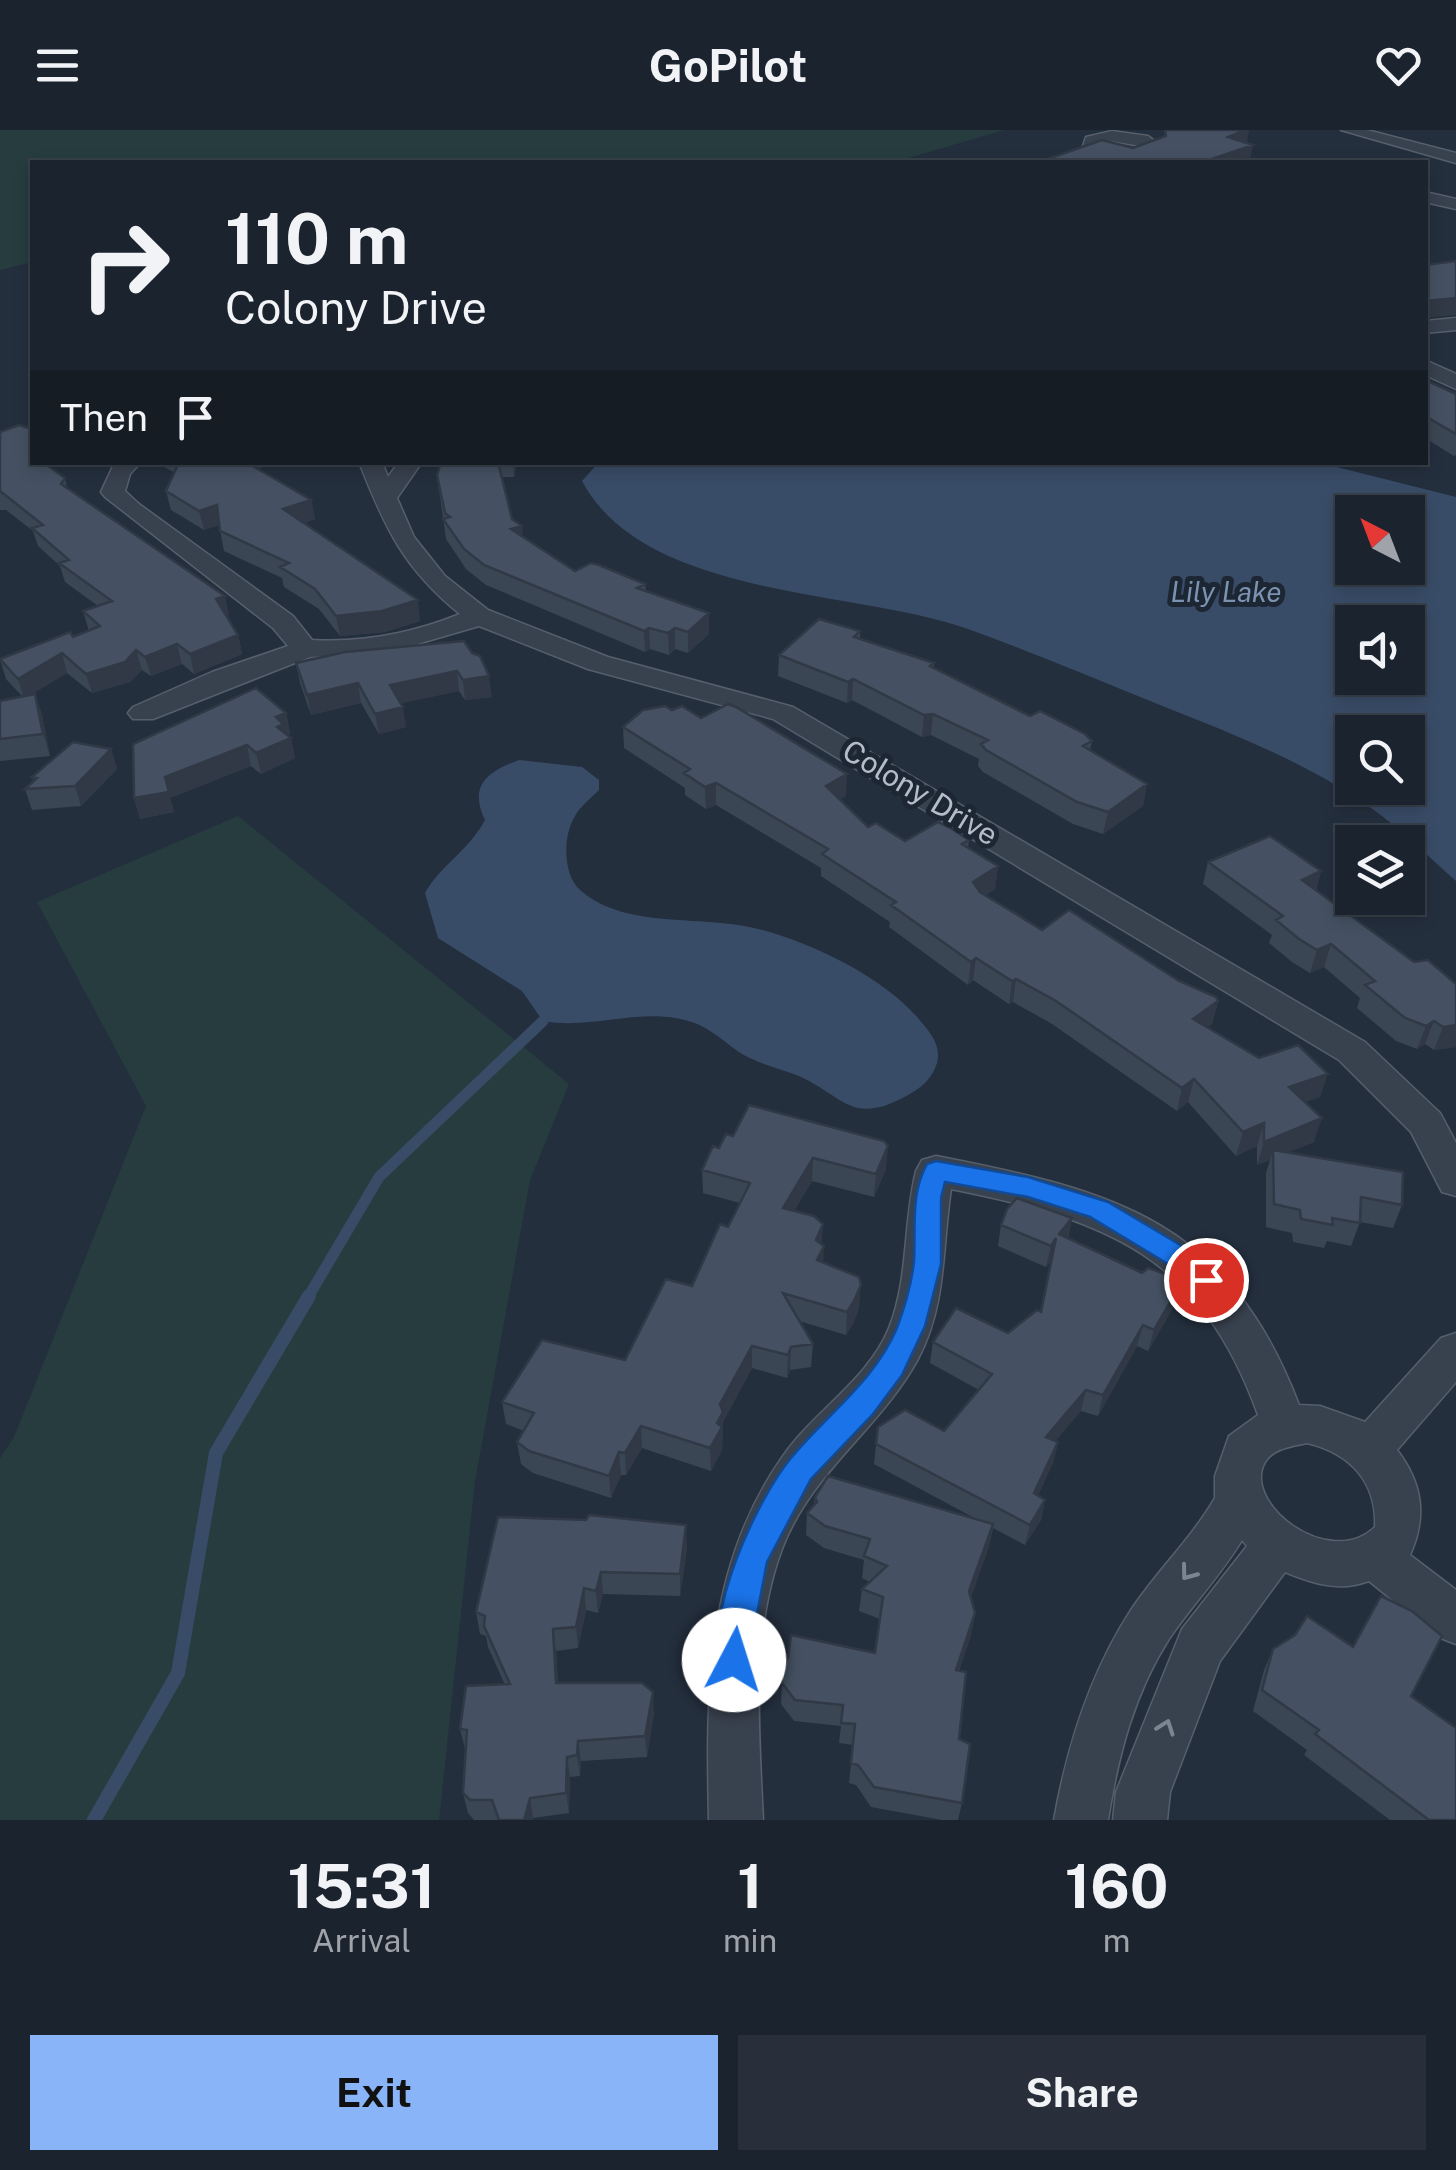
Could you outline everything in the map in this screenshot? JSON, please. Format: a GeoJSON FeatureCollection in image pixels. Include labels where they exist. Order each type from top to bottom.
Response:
{"type":"FeatureCollection","features":[{"type":"Feature","properties":{"kind":"street"},"geometry":{"type":"LineString","coordinates":[[1068,130],[1129,155],[1152,150],[1152,144],[1142,139],[1166,130]]}},
{"type":"Feature","properties":{"kind":"street"},"geometry":{"type":"LineString","coordinates":[[1349,130],[1456,158]]}},
{"type":"Feature","properties":{"kind":"street"},"geometry":{"type":"LineString","coordinates":[[1081,158],[1098,145]]}},
{"type":"Feature","properties":{"kind":"street"},"geometry":{"type":"LineString","coordinates":[[1428,199],[1456,204]]}},
{"type":"Feature","properties":{"kind":"street"},"geometry":{"type":"LineString","coordinates":[[1428,327],[1456,324]]}},
{"type":"Feature","properties":{"kind":"street"},"geometry":{"type":"LineString","coordinates":[[1428,368],[1456,383]]}},
{"type":"Feature","properties":{"kind":"street","name":"Colony Drive"},"geometry":{"type":"LineString","coordinates":[[372,465],[402,538],[436,582],[479,616],[598,663],[783,713],[862,757],[1352,1052],[1426,1122],[1456,1180]]}},
{"type":"Feature","properties":{"kind":"street"},"geometry":{"type":"LineString","coordinates":[[387,495],[409,465]]}},
{"type":"Feature","properties":{"kind":"street"},"geometry":{"type":"LineString","coordinates":[[120,468],[114,492],[130,509],[284,622],[304,648]]}},
{"type":"Feature","properties":{"kind":"street"},"geometry":{"type":"LineString","coordinates":[[143,713],[222,678],[288,659],[304,648],[328,650],[382,643],[441,632],[479,616]]}},
{"type":"Feature","properties":{"kind":"street"},"geometry":{"type":"LineString","coordinates":[[736,1820],[736,1624],[752,1559],[800,1469],[862,1405],[892,1366],[912,1326],[927,1264],[928,1198],[936,1171],[1028,1187],[1099,1210],[1178,1256],[1240,1319],[1271,1380],[1284,1424]]}},
{"type":"Feature","properties":{"kind":"street"},"geometry":{"type":"LineString","coordinates":[[1368,1450],[1456,1351]]}},
{"type":"Feature","properties":{"kind":"street"},"geometry":{"type":"LineString","coordinates":[[1082,1820],[1086,1784],[1111,1703],[1148,1627],[1229,1527],[1240,1494],[1240,1462],[1248,1445],[1264,1432],[1284,1424],[1332,1428],[1368,1450],[1392,1475],[1400,1498],[1401,1522],[1393,1542],[1376,1557],[1354,1564],[1328,1564],[1278,1544],[1258,1526],[1240,1494]]}},
{"type":"Feature","properties":{"kind":"street"},"geometry":{"type":"LineString","coordinates":[[1140,1820],[1143,1792],[1200,1646],[1278,1544]]}},
{"type":"Feature","properties":{"kind":"street"},"geometry":{"type":"LineString","coordinates":[[1376,1557],[1456,1620]]}},
{"type":"Feature","properties":{"kind":"green space"},"geometry":{"type":"Polygon","coordinates":[[[0,130],[1004,130],[902,160],[30,160],[30,262],[0,270],[0,130]]]}},
{"type":"Feature","properties":{"kind":"green space"},"geometry":{"type":"Polygon","coordinates":[[[238,816],[569,1084],[530,1180],[475,1481],[439,1820],[0,1820],[0,1458],[14,1437],[146,1106],[37,902],[238,816]]]}},
{"type":"Feature","properties":{"kind":"water","name":"Lily Lake"},"geometry":{"type":"Polygon","coordinates":[[[596,465],[1329,465],[1456,497],[1456,881],[1425,853],[1425,825],[1393,825],[1367,805],[1425,805],[1425,715],[1335,715],[1335,785],[1278,754],[968,629],[922,616],[757,584],[702,569],[653,548],[612,520],[582,481],[596,465]]]}},
{"type":"Feature","properties":{"kind":"water"},"geometry":{"type":"Polygon","coordinates":[[[519,760],[582,767],[599,780],[599,790],[576,814],[568,835],[567,865],[579,889],[595,901],[633,915],[760,929],[834,958],[881,985],[925,1027],[936,1044],[938,1056],[929,1078],[913,1092],[889,1104],[860,1108],[799,1076],[751,1058],[693,1022],[649,1016],[578,1023],[543,1021],[522,991],[438,938],[425,893],[485,820],[479,798],[484,782],[519,760]]]}},
{"type":"Feature","properties":{"kind":"building"},"geometry":{"type":"Polygon","coordinates":[[[1165,130],[1245,130],[1228,137],[1253,145],[1209,160],[1045,160],[1102,140],[1133,148],[1166,136],[1165,130]]]}},
{"type":"Feature","properties":{"kind":"building"},"geometry":{"type":"Polygon","coordinates":[[[1456,261],[1456,298],[1428,301],[1428,265],[1456,261]]]}},
{"type":"Feature","properties":{"kind":"building"},"geometry":{"type":"Polygon","coordinates":[[[1428,382],[1456,394],[1456,434],[1428,418],[1428,382]]]}},
{"type":"Feature","properties":{"kind":"building"},"geometry":{"type":"Polygon","coordinates":[[[19,425],[30,428],[30,465],[47,465],[65,478],[61,484],[225,596],[216,599],[238,635],[190,654],[177,644],[145,657],[136,650],[125,662],[86,674],[62,653],[18,679],[0,659],[70,632],[73,637],[100,626],[83,611],[112,601],[59,563],[69,560],[32,528],[43,525],[0,491],[0,432],[19,425]]]}},
{"type":"Feature","properties":{"kind":"building"},"geometry":{"type":"Polygon","coordinates":[[[178,465],[251,465],[311,500],[283,509],[418,600],[382,611],[336,616],[315,589],[280,567],[289,563],[220,531],[217,505],[199,511],[166,491],[178,465]]]}},
{"type":"Feature","properties":{"kind":"building"},"geometry":{"type":"Polygon","coordinates":[[[440,465],[499,465],[512,519],[522,526],[511,529],[575,571],[591,563],[599,565],[645,584],[637,588],[709,613],[688,632],[675,628],[668,633],[649,628],[644,631],[484,565],[464,549],[443,519],[450,517],[445,513],[437,475],[440,465]]]}},
{"type":"Feature","properties":{"kind":"building"},"geometry":{"type":"Polygon","coordinates":[[[819,619],[860,631],[854,637],[934,663],[930,666],[1030,716],[1040,711],[1085,734],[1092,741],[1083,746],[1147,784],[1108,812],[1077,802],[986,750],[981,744],[988,740],[933,714],[924,715],[853,679],[848,682],[779,655],[819,619]]]}},
{"type":"Feature","properties":{"kind":"building"},"geometry":{"type":"Polygon","coordinates":[[[464,641],[472,653],[480,656],[489,676],[463,680],[457,671],[390,685],[403,707],[375,714],[358,683],[307,695],[296,663],[345,652],[464,641]]]}},
{"type":"Feature","properties":{"kind":"building"},"geometry":{"type":"Polygon","coordinates":[[[256,688],[286,713],[276,717],[283,724],[277,727],[291,738],[256,753],[247,745],[165,777],[169,792],[134,798],[133,744],[256,688]]]}},
{"type":"Feature","properties":{"kind":"building"},"geometry":{"type":"Polygon","coordinates":[[[35,694],[43,734],[0,739],[0,701],[35,694]]]}},
{"type":"Feature","properties":{"kind":"building"},"geometry":{"type":"Polygon","coordinates":[[[728,704],[847,774],[826,786],[868,827],[876,823],[905,841],[938,822],[949,827],[969,840],[962,844],[998,866],[973,882],[980,892],[1042,930],[1069,910],[1179,981],[1216,997],[1218,1001],[1193,1019],[1259,1058],[1298,1045],[1328,1074],[1289,1087],[1322,1118],[1264,1142],[1264,1123],[1243,1132],[1194,1079],[1182,1088],[1056,1001],[1016,979],[1012,981],[976,958],[971,962],[891,905],[896,902],[822,854],[828,849],[716,783],[705,787],[684,773],[690,769],[623,727],[643,710],[682,706],[701,718],[728,704]]]}},
{"type":"Feature","properties":{"kind":"building"},"geometry":{"type":"Polygon","coordinates":[[[73,742],[111,749],[75,786],[25,789],[37,778],[32,777],[73,742]]]}},
{"type":"Feature","properties":{"kind":"building"},"geometry":{"type":"Polygon","coordinates":[[[1270,836],[1321,871],[1302,880],[1335,904],[1335,915],[1350,915],[1414,962],[1428,960],[1456,984],[1456,1025],[1443,1027],[1434,1021],[1426,1026],[1405,1018],[1365,985],[1375,981],[1331,944],[1317,950],[1299,939],[1276,920],[1283,916],[1208,862],[1270,836]]]}},
{"type":"Feature","properties":{"kind":"building"},"geometry":{"type":"Polygon","coordinates":[[[749,1105],[884,1141],[888,1146],[876,1174],[813,1158],[783,1208],[814,1216],[823,1224],[816,1240],[824,1246],[817,1260],[859,1277],[861,1285],[854,1301],[847,1312],[783,1293],[813,1344],[791,1347],[788,1355],[752,1346],[720,1404],[723,1412],[717,1423],[722,1427],[710,1448],[641,1426],[625,1453],[619,1452],[609,1476],[529,1451],[517,1442],[534,1413],[502,1402],[542,1340],[625,1360],[666,1279],[692,1286],[720,1224],[728,1227],[750,1183],[702,1170],[713,1146],[719,1148],[726,1134],[733,1136],[749,1105]]]}},
{"type":"Feature","properties":{"kind":"building"},"geometry":{"type":"Polygon","coordinates":[[[1273,1150],[1403,1172],[1402,1205],[1361,1197],[1360,1223],[1332,1218],[1333,1225],[1301,1219],[1300,1210],[1274,1204],[1273,1150]]]}},
{"type":"Feature","properties":{"kind":"building"},"geometry":{"type":"Polygon","coordinates":[[[1017,1198],[1072,1218],[1059,1234],[1142,1273],[1148,1268],[1183,1280],[1154,1330],[1143,1325],[1103,1395],[1086,1390],[1046,1437],[1058,1442],[1034,1493],[1045,1500],[1030,1525],[876,1444],[878,1427],[905,1410],[944,1431],[992,1374],[933,1342],[956,1308],[1008,1333],[1037,1310],[1041,1312],[1056,1238],[1051,1246],[1001,1225],[1017,1198]]]}},
{"type":"Feature","properties":{"kind":"building"},"geometry":{"type":"Polygon","coordinates":[[[828,1476],[993,1524],[969,1591],[975,1613],[956,1670],[966,1672],[959,1739],[970,1744],[962,1803],[874,1787],[858,1765],[851,1763],[855,1724],[841,1723],[843,1705],[795,1700],[782,1683],[783,1658],[788,1658],[791,1635],[875,1653],[883,1597],[862,1589],[887,1566],[864,1556],[870,1539],[825,1526],[807,1513],[817,1502],[815,1497],[828,1476]]]}},
{"type":"Feature","properties":{"kind":"building"},"geometry":{"type":"Polygon","coordinates":[[[589,1515],[686,1525],[680,1574],[601,1572],[596,1591],[584,1588],[576,1627],[553,1629],[556,1683],[642,1683],[653,1692],[645,1736],[578,1741],[577,1755],[567,1757],[566,1793],[530,1798],[524,1820],[499,1820],[492,1800],[470,1800],[463,1793],[467,1730],[460,1729],[466,1686],[510,1684],[484,1626],[485,1616],[476,1612],[498,1517],[586,1520],[589,1515]]]}},
{"type":"Feature","properties":{"kind":"building"},"geometry":{"type":"Polygon","coordinates":[[[1381,1596],[1412,1611],[1442,1636],[1411,1696],[1456,1728],[1456,1820],[1429,1820],[1315,1734],[1319,1730],[1262,1690],[1273,1649],[1295,1635],[1307,1616],[1353,1647],[1381,1596]]]}},
{"type":"Feature","properties":{"kind":"waterway"},"geometry":{"type":"LineString","coordinates":[[307,1299],[379,1177],[543,1021]]}},
{"type":"Feature","properties":{"kind":"waterway"},"geometry":{"type":"LineString","coordinates":[[94,1820],[178,1673],[216,1453],[309,1296]]}},
{"type":"Feature","properties":{"kind":"route"},"geometry":{"type":"LineString","coordinates":[[734,1660],[736,1624],[752,1559],[800,1469],[862,1405],[892,1366],[912,1326],[927,1264],[928,1198],[936,1171],[1028,1187],[1099,1210],[1178,1256],[1206,1280]]}}]}
